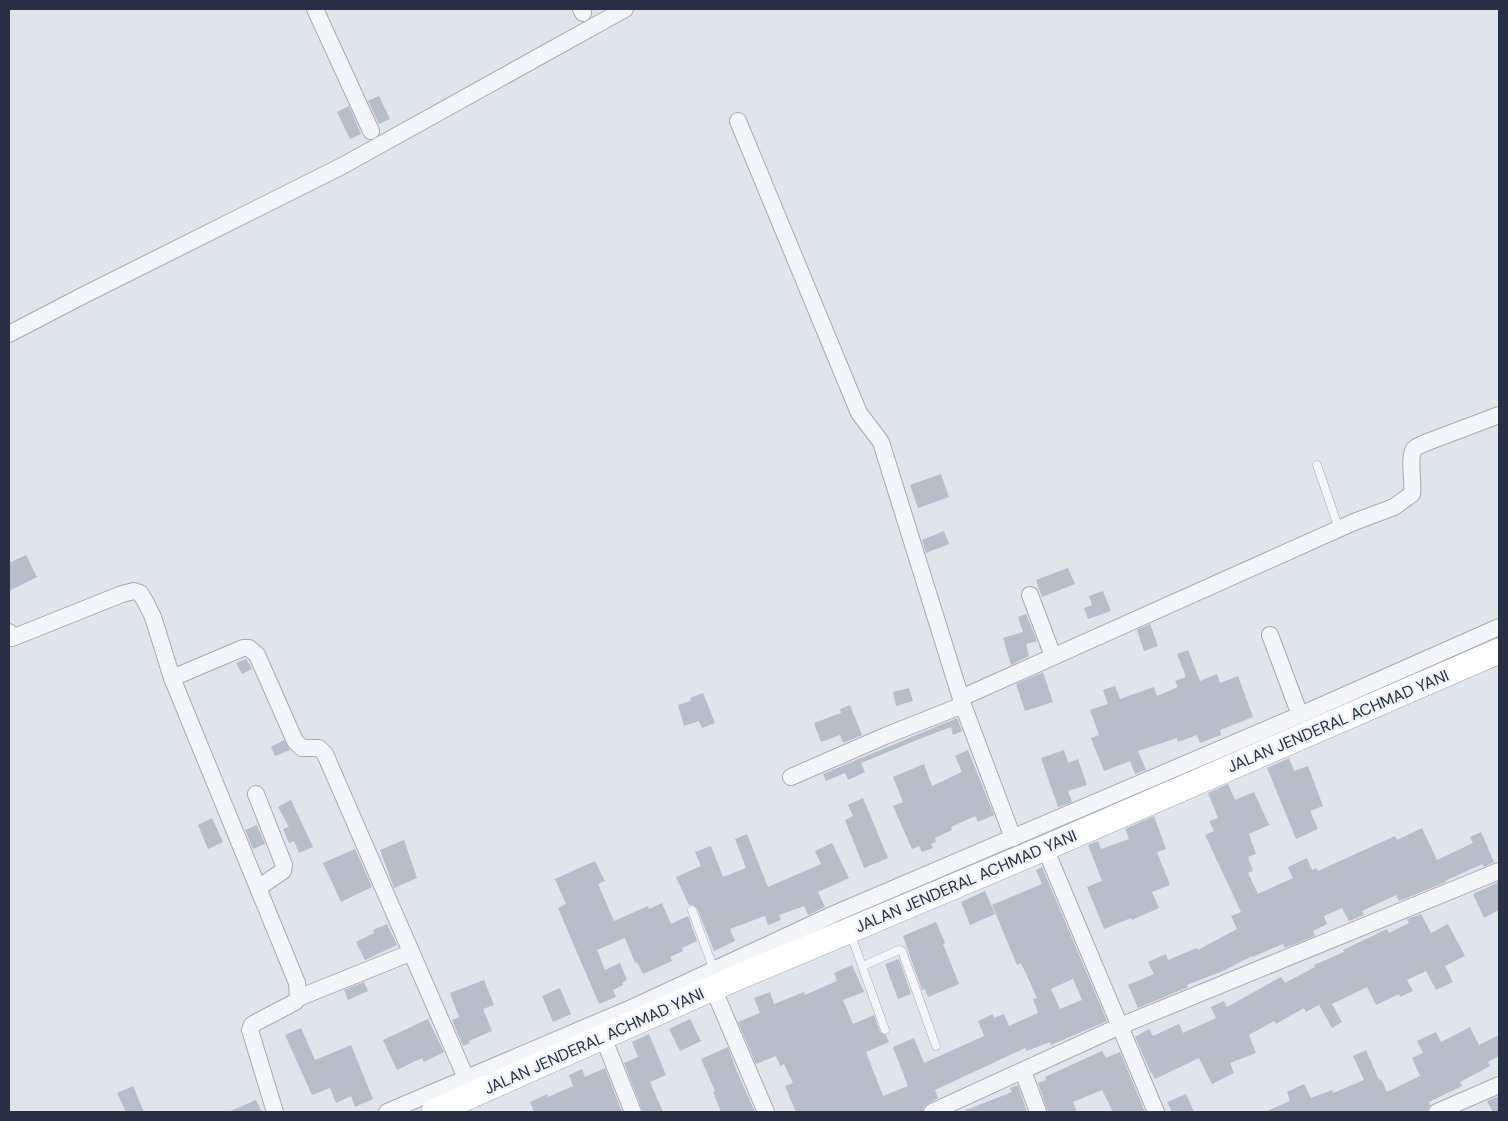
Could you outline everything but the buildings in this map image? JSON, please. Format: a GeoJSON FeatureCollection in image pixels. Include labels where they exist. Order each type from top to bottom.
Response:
{"type":"FeatureCollection","features":[{"type":"Feature","properties":{"kind":"main road","name":"JALAN JENDERAL ACHMAD YANI"},"geometry":{"type":"LineString","coordinates":[[434,1112],[603,1036],[714,979],[849,930],[1045,848],[1499,651]]}},
{"type":"Feature","properties":{"kind":"street"},"geometry":{"type":"LineString","coordinates":[[315,9],[371,131]]}},
{"type":"Feature","properties":{"kind":"street"},"geometry":{"type":"LineString","coordinates":[[9,334],[342,166],[625,9]]}},
{"type":"Feature","properties":{"kind":"street"},"geometry":{"type":"LineString","coordinates":[[738,121],[859,412],[882,442],[962,701],[1013,838]]}},
{"type":"Feature","properties":{"kind":"street"},"geometry":{"type":"LineString","coordinates":[[791,777],[962,701],[1053,656],[1339,529],[1394,507],[1412,494],[1414,484],[1412,456],[1416,448],[1499,415]]}},
{"type":"Feature","properties":{"kind":"street"},"geometry":{"type":"LineString","coordinates":[[10,636],[122,594],[134,591],[140,593],[153,617],[172,678],[293,973],[298,990],[298,998]]}},
{"type":"Feature","properties":{"kind":"street"},"geometry":{"type":"LineString","coordinates":[[1030,595],[1053,656]]}},
{"type":"Feature","properties":{"kind":"street"},"geometry":{"type":"LineString","coordinates":[[387,1112],[636,1006],[714,979],[834,914],[1300,715],[1499,627]]}},
{"type":"Feature","properties":{"kind":"street"},"geometry":{"type":"LineString","coordinates":[[1270,635],[1300,715]]}},
{"type":"Feature","properties":{"kind":"street"},"geometry":{"type":"LineString","coordinates":[[172,678],[243,648],[250,648],[257,655],[295,741],[302,748],[319,748],[325,754],[466,1078]]}},
{"type":"Feature","properties":{"kind":"street"},"geometry":{"type":"LineString","coordinates":[[256,794],[284,865],[283,871],[258,888]]}},
{"type":"Feature","properties":{"kind":"street"},"geometry":{"type":"LineString","coordinates":[[1045,848],[1156,1112]]}},
{"type":"Feature","properties":{"kind":"street"},"geometry":{"type":"LineString","coordinates":[[932,1112],[963,1106],[1023,1072],[1120,1026],[1499,871]]}},
{"type":"Feature","properties":{"kind":"street"},"geometry":{"type":"LineString","coordinates":[[275,1112],[250,1030],[252,1025],[291,1005],[298,998],[410,953]]}},
{"type":"Feature","properties":{"kind":"street"},"geometry":{"type":"LineString","coordinates":[[714,979],[766,1112]]}},
{"type":"Feature","properties":{"kind":"street"},"geometry":{"type":"LineString","coordinates":[[603,1036],[633,1112]]}},
{"type":"Feature","properties":{"kind":"street"},"geometry":{"type":"LineString","coordinates":[[1023,1072],[1038,1112]]}},
{"type":"Feature","properties":{"kind":"street"},"geometry":{"type":"LineString","coordinates":[[1437,1112],[1499,1085]]}},
{"type":"Feature","properties":{"kind":"lane"},"geometry":{"type":"LineString","coordinates":[[1317,465],[1339,529]]}},
{"type":"Feature","properties":{"kind":"lane"},"geometry":{"type":"LineString","coordinates":[[692,910],[714,979]]}},
{"type":"Feature","properties":{"kind":"lane"},"geometry":{"type":"LineString","coordinates":[[849,930],[885,1030]]}},
{"type":"Feature","properties":{"kind":"lane"},"geometry":{"type":"LineString","coordinates":[[863,966],[899,950],[902,952],[936,1046]]}}]}
